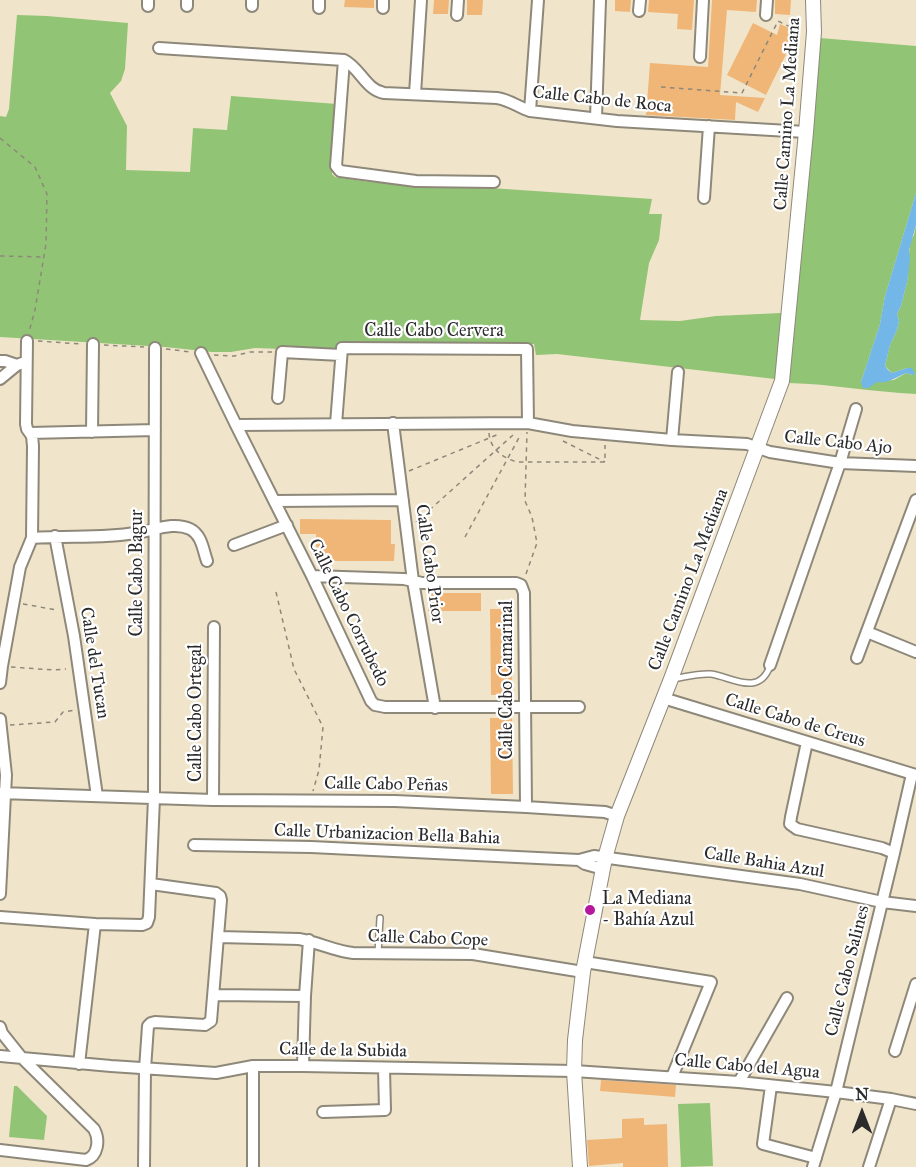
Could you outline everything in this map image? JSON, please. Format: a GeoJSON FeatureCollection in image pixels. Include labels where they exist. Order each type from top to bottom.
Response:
{"type":"FeatureCollection","features":[{"type":"Feature","properties":{"kind":"street"},"geometry":{"type":"LineString","coordinates":[[415,94],[421,0]]}},
{"type":"Feature","properties":{"kind":"street"},"geometry":{"type":"LineString","coordinates":[[457,15],[458,0]]}},
{"type":"Feature","properties":{"kind":"street"},"geometry":{"type":"LineString","coordinates":[[530,111],[538,0]]}},
{"type":"Feature","properties":{"kind":"street"},"geometry":{"type":"LineString","coordinates":[[596,118],[600,0]]}},
{"type":"Feature","properties":{"kind":"street"},"geometry":{"type":"LineString","coordinates":[[700,57],[703,0]]}},
{"type":"Feature","properties":{"kind":"street"},"geometry":{"type":"LineString","coordinates":[[766,15],[767,0]]}},
{"type":"Feature","properties":{"kind":"street","name":"Calle Camino La Mediana"},"geometry":{"type":"LineString","coordinates":[[579,1167],[574,1071],[575,1040],[584,967],[604,863],[617,816],[671,679],[782,381],[806,132],[814,32],[813,0]]}},
{"type":"Feature","properties":{"kind":"street"},"geometry":{"type":"LineString","coordinates":[[159,48],[344,60],[336,166],[340,171],[416,181],[494,182]]}},
{"type":"Feature","properties":{"kind":"street","name":"Calle Cabo de Roca"},"geometry":{"type":"LineString","coordinates":[[344,60],[350,63],[376,91],[506,99],[530,111],[596,118],[806,132]]}},
{"type":"Feature","properties":{"kind":"street"},"geometry":{"type":"LineString","coordinates":[[704,198],[709,126]]}},
{"type":"Feature","properties":{"kind":"street"},"geometry":{"type":"LineString","coordinates":[[0,683],[20,567],[32,538],[33,446],[32,436],[26,424],[21,364],[27,340]]}},
{"type":"Feature","properties":{"kind":"street"},"geometry":{"type":"LineString","coordinates":[[92,432],[93,344]]}},
{"type":"Feature","properties":{"kind":"street","name":"Calle Cabo Bagur"},"geometry":{"type":"LineString","coordinates":[[95,924],[142,925],[150,917],[154,798],[156,348]]}},
{"type":"Feature","properties":{"kind":"street","name":"Calle Cabo Cervera"},"geometry":{"type":"LineString","coordinates":[[278,398],[282,352],[527,349],[528,423]]}},
{"type":"Feature","properties":{"kind":"street"},"geometry":{"type":"LineString","coordinates":[[336,424],[341,351]]}},
{"type":"Feature","properties":{"kind":"street","name":"Calle Cabo Corrubedo"},"geometry":{"type":"LineString","coordinates":[[201,353],[312,576],[371,701],[375,705],[435,708],[579,707]]}},
{"type":"Feature","properties":{"kind":"street"},"geometry":{"type":"LineString","coordinates":[[0,362],[21,364]]}},
{"type":"Feature","properties":{"kind":"street"},"geometry":{"type":"LineString","coordinates":[[0,379],[21,364]]}},
{"type":"Feature","properties":{"kind":"street"},"geometry":{"type":"LineString","coordinates":[[672,440],[678,372]]}},
{"type":"Feature","properties":{"kind":"street"},"geometry":{"type":"LineString","coordinates":[[770,665],[840,463],[856,409]]}},
{"type":"Feature","properties":{"kind":"street","name":"Calle Cabo Prior"},"geometry":{"type":"LineString","coordinates":[[393,423],[412,581],[435,708]]}},
{"type":"Feature","properties":{"kind":"street"},"geometry":{"type":"LineString","coordinates":[[236,425],[528,423],[572,431],[747,444],[758,447]]}},
{"type":"Feature","properties":{"kind":"street"},"geometry":{"type":"LineString","coordinates":[[30,433],[155,430]]}},
{"type":"Feature","properties":{"kind":"street","name":"Calle Cabo Ajo"},"geometry":{"type":"LineString","coordinates":[[758,447],[770,452],[840,463],[916,466]]}},
{"type":"Feature","properties":{"kind":"street"},"geometry":{"type":"LineString","coordinates":[[275,501],[403,500]]}},
{"type":"Feature","properties":{"kind":"street"},"geometry":{"type":"LineString","coordinates":[[857,658],[916,500]]}},
{"type":"Feature","properties":{"kind":"street"},"geometry":{"type":"LineString","coordinates":[[234,545],[287,525]]}},
{"type":"Feature","properties":{"kind":"street"},"geometry":{"type":"LineString","coordinates":[[32,538],[135,533],[154,528],[181,526],[192,530],[200,537],[207,561]]}},
{"type":"Feature","properties":{"kind":"street","name":"Calle del Tucan"},"geometry":{"type":"LineString","coordinates":[[55,536],[79,668],[97,796]]}},
{"type":"Feature","properties":{"kind":"street","name":"Calle Cabo Camarinal"},"geometry":{"type":"LineString","coordinates":[[312,576],[404,579],[422,583],[516,583],[521,585],[524,593],[526,807]]}},
{"type":"Feature","properties":{"kind":"street","name":"Calle Cabo Ortegal"},"geometry":{"type":"LineString","coordinates":[[213,800],[214,627]]}},
{"type":"Feature","properties":{"kind":"street"},"geometry":{"type":"LineString","coordinates":[[867,632],[916,652]]}},
{"type":"Feature","properties":{"kind":"street","name":"Calle Cabo de Creus"},"geometry":{"type":"LineString","coordinates":[[663,698],[914,774]]}},
{"type":"Feature","properties":{"kind":"street"},"geometry":{"type":"LineString","coordinates":[[0,719],[6,775],[3,793],[0,894]]}},
{"type":"Feature","properties":{"kind":"street"},"geometry":{"type":"LineString","coordinates":[[807,742],[790,824],[797,829],[894,852]]}},
{"type":"Feature","properties":{"kind":"street","name":"Calle Cabo Salines"},"geometry":{"type":"LineString","coordinates":[[815,1162],[836,1092],[914,774]]}},
{"type":"Feature","properties":{"kind":"street","name":"Calle Cabo Peñas"},"geometry":{"type":"LineString","coordinates":[[3,793],[213,800],[395,801],[605,812],[617,816]]}},
{"type":"Feature","properties":{"kind":"street","name":"Calle Urbanizacion Bella Bahia"},"geometry":{"type":"LineString","coordinates":[[194,845],[311,847],[579,860],[594,856],[604,863]]}},
{"type":"Feature","properties":{"kind":"street","name":"Calle Bahia Azul"},"geometry":{"type":"LineString","coordinates":[[604,863],[800,884],[882,902],[916,906]]}},
{"type":"Feature","properties":{"kind":"street"},"geometry":{"type":"LineString","coordinates":[[144,1167],[145,1069],[149,1024],[154,1022],[207,1024],[212,1019],[221,904],[220,896],[211,892],[152,884]]}},
{"type":"Feature","properties":{"kind":"street"},"geometry":{"type":"LineString","coordinates":[[0,917],[95,924],[79,1064]]}},
{"type":"Feature","properties":{"kind":"street","name":"Calle Cabo Cope"},"geometry":{"type":"LineString","coordinates":[[219,937],[309,940],[353,953],[473,954],[711,982],[672,1077]]}},
{"type":"Feature","properties":{"kind":"street"},"geometry":{"type":"LineString","coordinates":[[303,1066],[309,940]]}},
{"type":"Feature","properties":{"kind":"street"},"geometry":{"type":"LineString","coordinates":[[895,1051],[916,985]]}},
{"type":"Feature","properties":{"kind":"street"},"geometry":{"type":"LineString","coordinates":[[214,995],[305,996]]}},
{"type":"Feature","properties":{"kind":"street"},"geometry":{"type":"LineString","coordinates":[[739,1082],[787,998]]}},
{"type":"Feature","properties":{"kind":"street"},"geometry":{"type":"LineString","coordinates":[[0,1027],[2,1033],[22,1058],[94,1130],[97,1136],[95,1154],[86,1160],[0,1150]]}},
{"type":"Feature","properties":{"kind":"street","name":"Calle de la Subida"},"geometry":{"type":"LineString","coordinates":[[0,1056],[216,1074],[253,1066],[574,1071]]}},
{"type":"Feature","properties":{"kind":"street"},"geometry":{"type":"LineString","coordinates":[[253,1066],[253,1167]]}},
{"type":"Feature","properties":{"kind":"street"},"geometry":{"type":"LineString","coordinates":[[323,1112],[384,1110],[384,1068]]}},
{"type":"Feature","properties":{"kind":"street","name":"Calle Cabo del Agua"},"geometry":{"type":"LineString","coordinates":[[574,1071],[739,1082],[836,1092],[916,1104]]}},
{"type":"Feature","properties":{"kind":"street"},"geometry":{"type":"LineString","coordinates":[[771,1086],[763,1144],[815,1162]]}},
{"type":"Feature","properties":{"kind":"street"},"geometry":{"type":"LineString","coordinates":[[869,1167],[891,1099]]}},
{"type":"Feature","properties":{"kind":"lane"},"geometry":{"type":"LineString","coordinates":[[671,679],[712,674],[737,682],[752,683],[764,676],[770,665]]}},
{"type":"Feature","properties":{"kind":"lane"},"geometry":{"type":"LineString","coordinates":[[378,953],[380,918]]}},
{"type":"Feature","properties":{"kind":"path"},"geometry":{"type":"LineString","coordinates":[[661,87],[742,93],[778,21],[796,30]]}},
{"type":"Feature","properties":{"kind":"path"},"geometry":{"type":"LineString","coordinates":[[0,138],[35,167],[47,194],[46,244],[35,310],[27,340]]}},
{"type":"Feature","properties":{"kind":"path"},"geometry":{"type":"LineString","coordinates":[[0,256],[44,257]]}},
{"type":"Feature","properties":{"kind":"path"},"geometry":{"type":"LineString","coordinates":[[489,423],[491,444],[508,459],[517,462],[604,462]]}},
{"type":"Feature","properties":{"kind":"path"},"geometry":{"type":"LineString","coordinates":[[407,530],[528,423]]}},
{"type":"Feature","properties":{"kind":"path"},"geometry":{"type":"LineString","coordinates":[[465,537],[528,423]]}},
{"type":"Feature","properties":{"kind":"path"},"geometry":{"type":"LineString","coordinates":[[521,585],[537,543],[532,516],[525,501],[528,423]]}},
{"type":"Feature","properties":{"kind":"path"},"geometry":{"type":"LineString","coordinates":[[400,475],[499,434]]}},
{"type":"Feature","properties":{"kind":"path"},"geometry":{"type":"LineString","coordinates":[[604,462],[605,434]]}},
{"type":"Feature","properties":{"kind":"path"},"geometry":{"type":"LineString","coordinates":[[556,437],[604,462]]}},
{"type":"Feature","properties":{"kind":"path"},"geometry":{"type":"LineString","coordinates":[[276,592],[294,669],[323,727],[318,770],[311,800]]}},
{"type":"Feature","properties":{"kind":"path"},"geometry":{"type":"LineString","coordinates":[[14,602],[69,613]]}},
{"type":"Feature","properties":{"kind":"path"},"geometry":{"type":"LineString","coordinates":[[2,666],[54,670],[79,668]]}},
{"type":"Feature","properties":{"kind":"path"},"geometry":{"type":"LineString","coordinates":[[0,725],[55,722],[63,712],[84,709]]}},
{"type":"Feature","properties":{"kind":"green space"},"geometry":{"type":"Polygon","coordinates":[[[17,15],[128,23],[125,69],[121,81],[110,93],[127,126],[126,170],[190,172],[193,128],[227,130],[231,96],[337,104],[332,167],[332,174],[335,177],[370,182],[652,199],[649,214],[662,214],[659,240],[649,263],[640,320],[680,321],[716,316],[781,313],[775,379],[557,354],[536,355],[534,344],[337,344],[336,351],[255,348],[212,352],[0,337],[0,116],[6,117],[9,109],[17,15]]]}},
{"type":"Feature","properties":{"kind":"green space"},"geometry":{"type":"Polygon","coordinates":[[[820,38],[916,46],[916,193],[885,296],[880,324],[861,382],[894,380],[906,373],[913,375],[912,369],[907,368],[892,373],[885,366],[899,321],[897,314],[907,282],[910,242],[916,225],[916,394],[789,383],[820,38]]]}},
{"type":"Feature","properties":{"kind":"green space"},"geometry":{"type":"Polygon","coordinates":[[[14,1086],[17,1086],[47,1116],[44,1140],[9,1137],[14,1086]]]}},
{"type":"Feature","properties":{"kind":"green space"},"geometry":{"type":"Polygon","coordinates":[[[710,1103],[713,1166],[681,1167],[678,1104],[710,1103]]]}},
{"type":"Feature","properties":{"kind":"water"},"geometry":{"type":"Polygon","coordinates":[[[916,193],[916,225],[909,250],[907,282],[897,314],[899,321],[897,330],[890,345],[885,366],[892,373],[912,368],[915,374],[906,373],[863,388],[861,382],[880,324],[885,296],[916,193]]]}},
{"type":"Feature","properties":{"kind":"building"},"geometry":{"type":"Polygon","coordinates":[[[345,0],[374,0],[374,8],[344,7],[345,0]]]}},
{"type":"Feature","properties":{"kind":"building"},"geometry":{"type":"Polygon","coordinates":[[[434,0],[449,0],[448,14],[433,14],[434,0]]]}},
{"type":"Feature","properties":{"kind":"building"},"geometry":{"type":"Polygon","coordinates":[[[467,0],[483,0],[482,15],[467,15],[467,0]]]}},
{"type":"Feature","properties":{"kind":"building"},"geometry":{"type":"Polygon","coordinates":[[[615,0],[631,0],[630,12],[615,11],[615,0]]]}},
{"type":"Feature","properties":{"kind":"building"},"geometry":{"type":"Polygon","coordinates":[[[649,0],[694,0],[692,30],[677,29],[678,14],[648,12],[649,0]]]}},
{"type":"Feature","properties":{"kind":"building"},"geometry":{"type":"Polygon","coordinates":[[[712,0],[757,0],[756,12],[727,10],[720,95],[765,98],[758,112],[736,102],[735,120],[646,115],[650,63],[708,67],[712,0]]]}},
{"type":"Feature","properties":{"kind":"building"},"geometry":{"type":"Polygon","coordinates":[[[775,0],[791,0],[790,15],[775,14],[775,0]]]}},
{"type":"Feature","properties":{"kind":"building"},"geometry":{"type":"Polygon","coordinates":[[[753,23],[777,35],[780,24],[797,32],[766,95],[727,75],[753,23]]]}},
{"type":"Feature","properties":{"kind":"building"},"geometry":{"type":"Polygon","coordinates":[[[300,519],[391,520],[391,544],[395,544],[394,561],[316,561],[316,534],[300,534],[300,519]]]}},
{"type":"Feature","properties":{"kind":"building"},"geometry":{"type":"Polygon","coordinates":[[[428,593],[481,593],[481,611],[428,611],[428,593]]]}},
{"type":"Feature","properties":{"kind":"building"},"geometry":{"type":"Polygon","coordinates":[[[490,609],[511,609],[512,694],[491,695],[490,609]]]}},
{"type":"Feature","properties":{"kind":"building"},"geometry":{"type":"Polygon","coordinates":[[[490,718],[512,718],[513,794],[491,794],[490,718]]]}},
{"type":"Feature","properties":{"kind":"building"},"geometry":{"type":"Polygon","coordinates":[[[601,1080],[676,1085],[675,1097],[600,1091],[601,1080]]]}},
{"type":"Feature","properties":{"kind":"building"},"geometry":{"type":"Polygon","coordinates":[[[644,1118],[644,1125],[667,1124],[668,1167],[623,1167],[623,1163],[589,1166],[587,1140],[622,1138],[622,1119],[644,1118]]]}},
{"type":"Feature","properties":{"kind":"place","name":"La Mediana - Bahía Azul"},"geometry":{"type":"Point","coordinates":[590,910]}}]}
